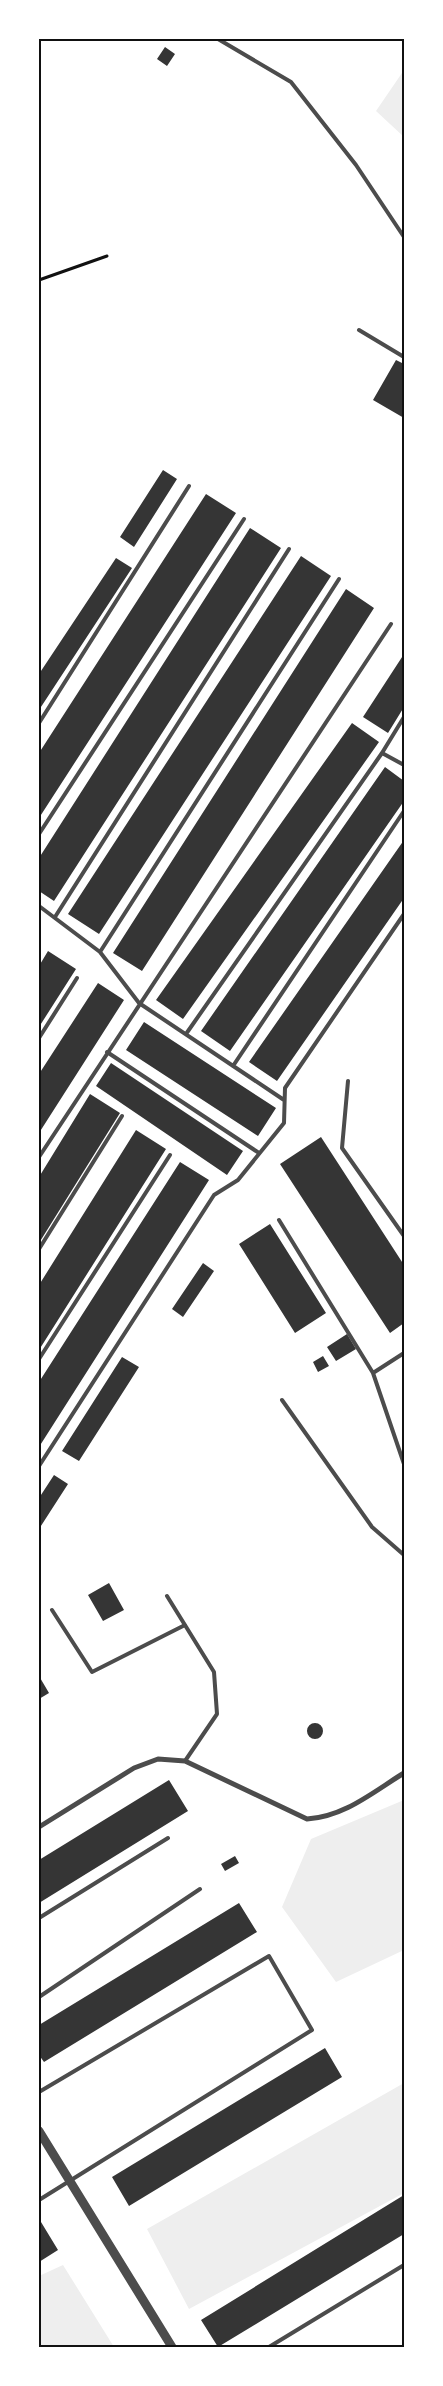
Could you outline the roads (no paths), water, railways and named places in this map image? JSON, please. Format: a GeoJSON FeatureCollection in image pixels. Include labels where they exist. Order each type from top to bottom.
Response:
{"type":"FeatureCollection","features":[{"type":"Feature","properties":{"kind":"street"},"geometry":{"type":"LineString","coordinates":[[39,1827],[134,1768],[158,1759],[185,1761],[307,1819],[324,1818],[346,1810],[404,1773]]}},
{"type":"Feature","properties":{"kind":"street"},"geometry":{"type":"LineString","coordinates":[[39,2131],[172,2347]]}},
{"type":"Feature","properties":{"kind":"lane"},"geometry":{"type":"LineString","coordinates":[[218,39],[291,82],[356,165],[404,238]]}},
{"type":"Feature","properties":{"kind":"lane"},"geometry":{"type":"LineString","coordinates":[[359,330],[404,357]]}},
{"type":"Feature","properties":{"kind":"lane"},"geometry":{"type":"LineString","coordinates":[[39,723],[189,486]]}},
{"type":"Feature","properties":{"kind":"lane"},"geometry":{"type":"LineString","coordinates":[[39,834],[244,519]]}},
{"type":"Feature","properties":{"kind":"lane"},"geometry":{"type":"LineString","coordinates":[[56,917],[289,549]]}},
{"type":"Feature","properties":{"kind":"lane"},"geometry":{"type":"LineString","coordinates":[[100,952],[339,579]]}},
{"type":"Feature","properties":{"kind":"lane"},"geometry":{"type":"LineString","coordinates":[[39,1157],[391,624]]}},
{"type":"Feature","properties":{"kind":"lane"},"geometry":{"type":"LineString","coordinates":[[186,1034],[382,752],[404,717]]}},
{"type":"Feature","properties":{"kind":"lane"},"geometry":{"type":"LineString","coordinates":[[382,752],[404,765]]}},
{"type":"Feature","properties":{"kind":"lane"},"geometry":{"type":"LineString","coordinates":[[233,1066],[404,811]]}},
{"type":"Feature","properties":{"kind":"lane"},"geometry":{"type":"LineString","coordinates":[[39,906],[100,952],[139,1003],[284,1100]]}},
{"type":"Feature","properties":{"kind":"lane"},"geometry":{"type":"LineString","coordinates":[[39,1466],[214,1195],[238,1180],[284,1123],[285,1088],[404,914]]}},
{"type":"Feature","properties":{"kind":"lane"},"geometry":{"type":"LineString","coordinates":[[39,1038],[77,978]]}},
{"type":"Feature","properties":{"kind":"lane"},"geometry":{"type":"LineString","coordinates":[[107,1052],[259,1153]]}},
{"type":"Feature","properties":{"kind":"lane"},"geometry":{"type":"LineString","coordinates":[[348,1082],[342,1148],[404,1236]]}},
{"type":"Feature","properties":{"kind":"lane"},"geometry":{"type":"LineString","coordinates":[[39,1249],[122,1116]]}},
{"type":"Feature","properties":{"kind":"lane"},"geometry":{"type":"LineString","coordinates":[[39,1360],[170,1155]]}},
{"type":"Feature","properties":{"kind":"lane"},"geometry":{"type":"LineString","coordinates":[[279,1220],[373,1373],[404,1464]]}},
{"type":"Feature","properties":{"kind":"lane"},"geometry":{"type":"LineString","coordinates":[[373,1373],[404,1353]]}},
{"type":"Feature","properties":{"kind":"lane"},"geometry":{"type":"LineString","coordinates":[[282,1400],[372,1527],[404,1554]]}},
{"type":"Feature","properties":{"kind":"lane"},"geometry":{"type":"LineString","coordinates":[[167,1596],[214,1672],[217,1714],[185,1761]]}},
{"type":"Feature","properties":{"kind":"lane"},"geometry":{"type":"LineString","coordinates":[[52,1610],[92,1672],[185,1625]]}},
{"type":"Feature","properties":{"kind":"lane"},"geometry":{"type":"LineString","coordinates":[[39,1918],[168,1838]]}},
{"type":"Feature","properties":{"kind":"lane"},"geometry":{"type":"LineString","coordinates":[[39,1997],[200,1889]]}},
{"type":"Feature","properties":{"kind":"lane"},"geometry":{"type":"LineString","coordinates":[[39,2092],[269,1956],[312,2030],[39,2200]]}},
{"type":"Feature","properties":{"kind":"lane"},"geometry":{"type":"LineString","coordinates":[[269,2347],[404,2266]]}}]}
